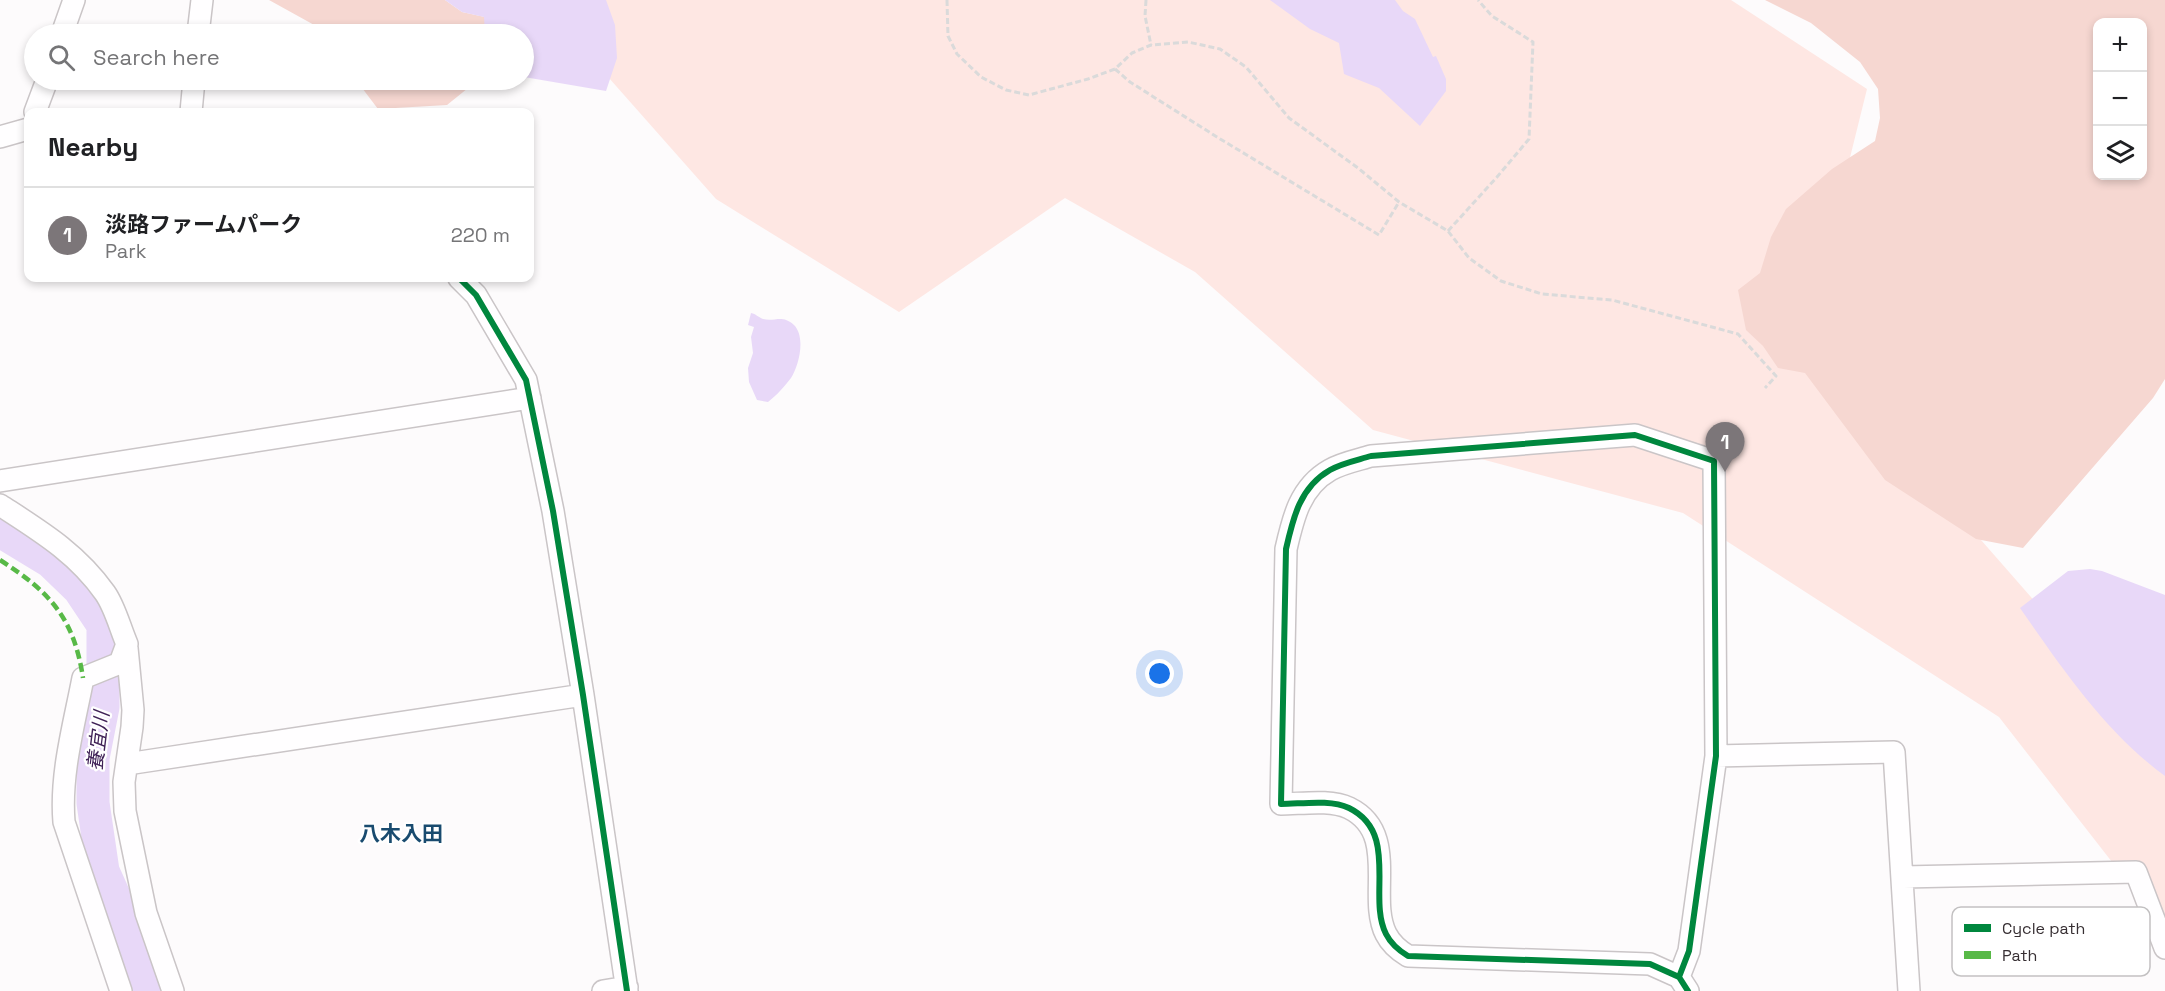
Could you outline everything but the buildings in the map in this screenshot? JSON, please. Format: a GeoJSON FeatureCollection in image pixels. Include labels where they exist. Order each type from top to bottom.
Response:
{"type":"FeatureCollection","features":[{"type":"Feature","properties":{"kind":"street"},"geometry":{"type":"LineString","coordinates":[[66,24],[74,0]]}},
{"type":"Feature","properties":{"kind":"street"},"geometry":{"type":"LineString","coordinates":[[199,24],[202,0]]}},
{"type":"Feature","properties":{"kind":"street"},"geometry":{"type":"LineString","coordinates":[[36,108],[43,90]]}},
{"type":"Feature","properties":{"kind":"street"},"geometry":{"type":"LineString","coordinates":[[191,108],[193,90]]}},
{"type":"Feature","properties":{"kind":"street"},"geometry":{"type":"LineString","coordinates":[[0,137],[24,130]]}},
{"type":"Feature","properties":{"kind":"street"},"geometry":{"type":"LineString","coordinates":[[463,282],[476,295],[526,380],[553,511],[627,989],[603,991]]}},
{"type":"Feature","properties":{"kind":"street"},"geometry":{"type":"LineString","coordinates":[[0,481],[530,398]]}},
{"type":"Feature","properties":{"kind":"street"},"geometry":{"type":"LineString","coordinates":[[1635,435],[1714,461],[1716,756],[1684,984],[1650,964],[1408,956],[1394,947],[1384,932],[1379,854],[1374,835],[1363,818],[1348,807],[1329,804],[1281,804],[1286,549],[1293,516],[1305,491],[1330,470],[1371,456],[1635,435]]}},
{"type":"Feature","properties":{"kind":"street"},"geometry":{"type":"LineString","coordinates":[[0,505],[51,537],[80,564],[107,595],[123,654],[133,710],[124,782],[125,811],[146,914],[173,991]]}},
{"type":"Feature","properties":{"kind":"street"},"geometry":{"type":"LineString","coordinates":[[121,991],[64,822],[62,800],[64,777],[83,678],[123,654]]}},
{"type":"Feature","properties":{"kind":"street"},"geometry":{"type":"LineString","coordinates":[[127,764],[583,695]]}},
{"type":"Feature","properties":{"kind":"street"},"geometry":{"type":"LineString","coordinates":[[1716,756],[1894,752],[1909,991]]}},
{"type":"Feature","properties":{"kind":"street"},"geometry":{"type":"LineString","coordinates":[[1903,877],[2136,872],[2149,907]]}},
{"type":"Feature","properties":{"kind":"street"},"geometry":{"type":"LineString","coordinates":[[2150,909],[2165,948]]}},
{"type":"Feature","properties":{"kind":"path"},"geometry":{"type":"LineString","coordinates":[[947,0],[948,36],[957,54],[981,77],[1006,90],[1029,94],[1089,79],[1115,69],[1132,53],[1151,45],[1188,42],[1220,48],[1246,67],[1289,118],[1358,168],[1399,202],[1448,231],[1469,258],[1501,281],[1542,294],[1612,300],[1738,334],[1776,376],[1764,388]]}},
{"type":"Feature","properties":{"kind":"path"},"geometry":{"type":"LineString","coordinates":[[1146,0],[1145,16],[1151,45]]}},
{"type":"Feature","properties":{"kind":"path"},"geometry":{"type":"LineString","coordinates":[[1448,231],[1529,139],[1533,42],[1492,15],[1478,0]]}},
{"type":"Feature","properties":{"kind":"path"},"geometry":{"type":"LineString","coordinates":[[1115,69],[1217,137],[1379,235],[1399,202]]}},
{"type":"Feature","properties":{"kind":"shaded area"},"geometry":{"type":"Polygon","coordinates":[[[269,0],[445,0],[462,12],[485,17],[485,24],[312,24],[269,0]]]}},
{"type":"Feature","properties":{"kind":"shaded area"},"geometry":{"type":"Polygon","coordinates":[[[445,0],[606,0],[615,25],[617,58],[606,91],[534,79],[534,24],[484,24],[484,17],[462,12],[445,0]]]}},
{"type":"Feature","properties":{"kind":"shaded area"},"geometry":{"type":"Polygon","coordinates":[[[540,0],[1731,0],[1867,89],[1805,339],[2080,653],[2165,765],[2165,930],[2150,911],[2150,907],[2147,907],[1999,717],[1683,513],[1373,430],[1195,272],[1065,198],[899,312],[716,199],[540,0]]]}},
{"type":"Feature","properties":{"kind":"shaded area"},"geometry":{"type":"Polygon","coordinates":[[[1270,0],[1395,0],[1403,11],[1415,19],[1433,57],[1436,56],[1446,79],[1446,91],[1420,126],[1379,88],[1344,74],[1339,43],[1310,29],[1270,0]]]}},
{"type":"Feature","properties":{"kind":"shaded area"},"geometry":{"type":"Polygon","coordinates":[[[1765,0],[2165,0],[2165,379],[2153,398],[2023,548],[1976,539],[1885,480],[1805,373],[1778,368],[1763,346],[1746,330],[1738,290],[1760,273],[1771,237],[1786,209],[1832,169],[1875,141],[1880,118],[1878,89],[1860,62],[1811,23],[1765,0]]]}},
{"type":"Feature","properties":{"kind":"shaded area"},"geometry":{"type":"Polygon","coordinates":[[[364,90],[466,90],[447,105],[377,108],[364,90]]]}},
{"type":"Feature","properties":{"kind":"shaded area"},"geometry":{"type":"Polygon","coordinates":[[[751,313],[767,320],[786,320],[794,325],[800,337],[799,359],[794,373],[783,388],[768,402],[757,400],[749,382],[748,368],[753,353],[751,337],[754,327],[748,325],[751,313]]]}},
{"type":"Feature","properties":{"kind":"shaded area"},"geometry":{"type":"Polygon","coordinates":[[[2090,569],[2102,571],[2165,595],[2165,776],[2143,759],[2104,719],[2069,676],[2020,608],[2068,571],[2090,569]]]}},
{"type":"Feature","properties":{"kind":"waterway","name":"養宜川"},"geometry":{"type":"LineString","coordinates":[[0,531],[51,562],[79,589],[103,625],[103,707],[93,758],[93,803],[103,871],[121,911],[144,991]]}},
{"type":"Feature","properties":{"kind":"marked path"},"geometry":{"type":"LineString","coordinates":[[0,560],[33,584],[57,608],[73,639],[83,678]]}},
{"type":"Feature","properties":{"kind":"cycle path"},"geometry":{"type":"LineString","coordinates":[[463,282],[476,295],[526,380],[553,511],[627,991]]}},
{"type":"Feature","properties":{"kind":"cycle path"},"geometry":{"type":"LineString","coordinates":[[1679,977],[1689,951],[1716,756],[1714,461],[1635,435],[1371,456],[1340,465],[1320,477],[1311,485],[1299,504],[1286,549],[1281,804],[1341,805],[1364,819],[1374,833],[1378,849],[1381,919],[1390,941],[1408,956],[1650,964],[1679,977],[1688,991]]}},
{"type":"Feature","properties":{"kind":"place","name":"淡路ファームパーク"},"geometry":{"type":"Point","coordinates":[1725,472]}},
{"type":"Feature","properties":{"kind":"district","name":"八木入田"},"geometry":{"type":"Point","coordinates":[401,834]}}]}
